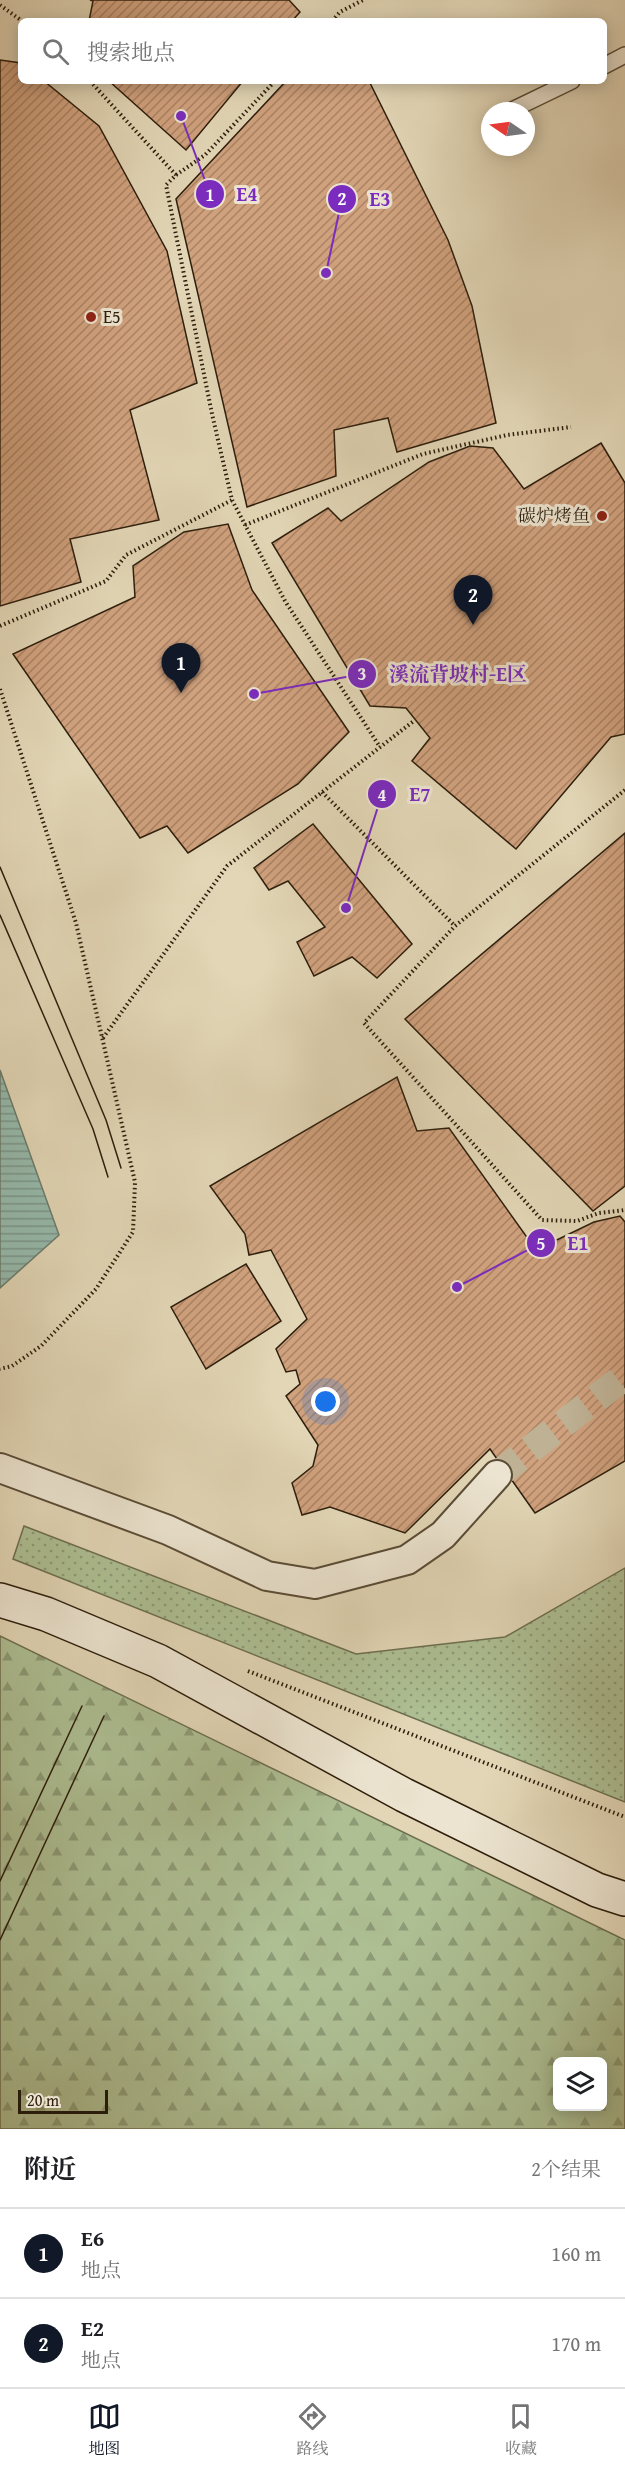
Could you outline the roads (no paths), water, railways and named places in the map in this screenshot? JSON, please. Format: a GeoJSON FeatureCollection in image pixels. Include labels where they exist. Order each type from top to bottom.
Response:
{"type":"FeatureCollection","features":[{"type":"Feature","properties":{"kind":"street"},"geometry":{"type":"LineString","coordinates":[[0,1468],[168,1530],[267,1576],[315,1584],[406,1560],[443,1535],[497,1475]]}},
{"type":"Feature","properties":{"kind":"street"},"geometry":{"type":"LineString","coordinates":[[0,1600],[46,1614],[158,1661],[404,1795],[597,1890],[625,1899]]}},
{"type":"Feature","properties":{"kind":"lane"},"geometry":{"type":"LineString","coordinates":[[607,65],[625,56]]}},
{"type":"Feature","properties":{"kind":"lane"},"geometry":{"type":"LineString","coordinates":[[529,102],[566,84]]}},
{"type":"Feature","properties":{"kind":"tunnel"},"geometry":{"type":"LineString","coordinates":[[497,1475],[625,1376]]}},
{"type":"Feature","properties":{"kind":"tram line"},"geometry":{"type":"LineString","coordinates":[[0,867],[106,1120],[121,1168]]}},
{"type":"Feature","properties":{"kind":"tram line"},"geometry":{"type":"LineString","coordinates":[[0,915],[93,1129],[108,1177]]}},
{"type":"Feature","properties":{"kind":"tram line"},"geometry":{"type":"LineString","coordinates":[[0,1881],[82,1706]]}},
{"type":"Feature","properties":{"kind":"tram line"},"geometry":{"type":"LineString","coordinates":[[0,1940],[104,1716]]}},
{"type":"Feature","properties":{"kind":"place","name":"E4"},"geometry":{"type":"Point","coordinates":[181,116]}},
{"type":"Feature","properties":{"kind":"place","name":"E3"},"geometry":{"type":"Point","coordinates":[326,273]}},
{"type":"Feature","properties":{"kind":"place","name":"E5"},"geometry":{"type":"Point","coordinates":[91,317]}},
{"type":"Feature","properties":{"kind":"place","name":"碳炉烤鱼"},"geometry":{"type":"Point","coordinates":[602,516]}},
{"type":"Feature","properties":{"kind":"place","name":"E2"},"geometry":{"type":"Point","coordinates":[473,625]}},
{"type":"Feature","properties":{"kind":"place","name":"E6"},"geometry":{"type":"Point","coordinates":[181,693]}},
{"type":"Feature","properties":{"kind":"place","name":"溪流背坡村-E区"},"geometry":{"type":"Point","coordinates":[254,694]}},
{"type":"Feature","properties":{"kind":"place","name":"E7"},"geometry":{"type":"Point","coordinates":[346,908]}},
{"type":"Feature","properties":{"kind":"place","name":"E1"},"geometry":{"type":"Point","coordinates":[457,1287]}}]}
